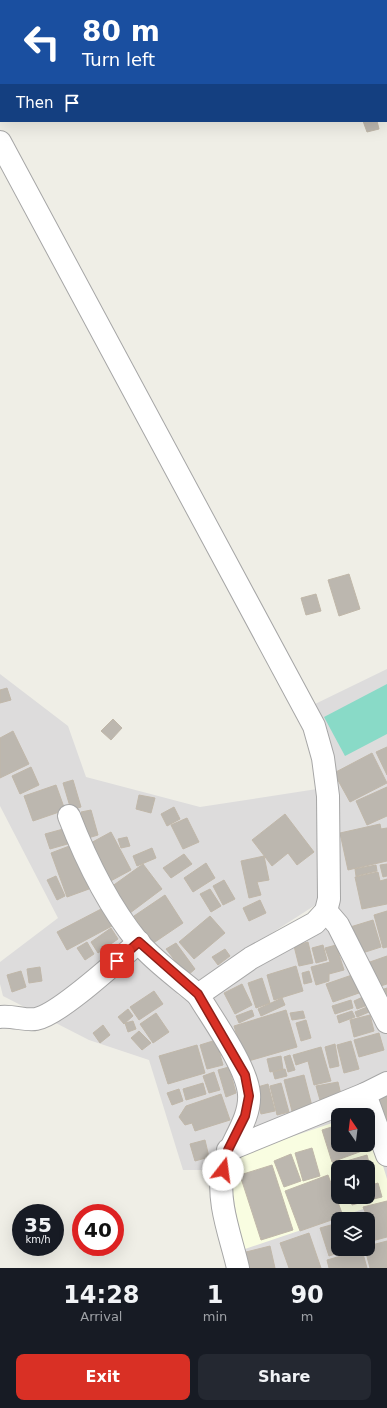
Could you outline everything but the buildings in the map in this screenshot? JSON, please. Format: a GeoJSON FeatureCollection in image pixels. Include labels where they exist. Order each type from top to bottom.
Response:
{"type":"FeatureCollection","features":[{"type":"Feature","properties":{"kind":"street"},"geometry":{"type":"LineString","coordinates":[[0,142],[314,726],[323,758],[328,796],[329,898],[326,911],[315,923],[251,958],[198,994]]}},
{"type":"Feature","properties":{"kind":"street"},"geometry":{"type":"LineString","coordinates":[[69,816],[86,858],[121,918],[139,942],[198,994],[245,1075],[249,1096],[245,1116],[228,1150],[221,1185],[224,1207],[238,1268]]}},
{"type":"Feature","properties":{"kind":"street"},"geometry":{"type":"LineString","coordinates":[[326,911],[338,925],[387,1022]]}},
{"type":"Feature","properties":{"kind":"street"},"geometry":{"type":"LineString","coordinates":[[0,1017],[35,1020],[47,1016],[62,1006],[139,942]]}},
{"type":"Feature","properties":{"kind":"street"},"geometry":{"type":"LineString","coordinates":[[228,1150],[365,1094],[387,1083]]}},
{"type":"Feature","properties":{"kind":"street"},"geometry":{"type":"LineString","coordinates":[[365,1094],[387,1155]]}},
{"type":"Feature","properties":{"kind":"shaded area"},"geometry":{"type":"Polygon","coordinates":[[[387,669],[387,1268],[248,1268],[226,1174],[256,1124],[251,1076],[211,996],[324,926],[338,872],[340,814],[332,763],[313,705],[387,669]]]}},
{"type":"Feature","properties":{"kind":"shaded area"},"geometry":{"type":"Polygon","coordinates":[[[0,674],[68,726],[86,777],[200,807],[317,789],[322,825],[317,904],[177,994],[197,1008],[232,1068],[241,1097],[228,1134],[212,1170],[183,1170],[149,1060],[89,1040],[3,996],[0,984],[0,962],[58,918],[0,806],[0,674]]]}},
{"type":"Feature","properties":{"kind":"shaded area"},"geometry":{"type":"Polygon","coordinates":[[[331,1123],[331,1152],[375,1152],[375,1140],[387,1179],[387,1201],[354,1212],[331,1212],[331,1220],[242,1250],[230,1175],[244,1153],[331,1123]]]}},
{"type":"Feature","properties":{"kind":"green space"},"geometry":{"type":"Polygon","coordinates":[[[387,684],[387,734],[345,756],[324,717],[387,684]]]}},
{"type":"Feature","properties":{"kind":"route"},"geometry":{"type":"LineString","coordinates":[[117,961],[139,942],[161,964],[198,994],[245,1075],[249,1096],[245,1116],[228,1150],[223,1170]]}}]}
